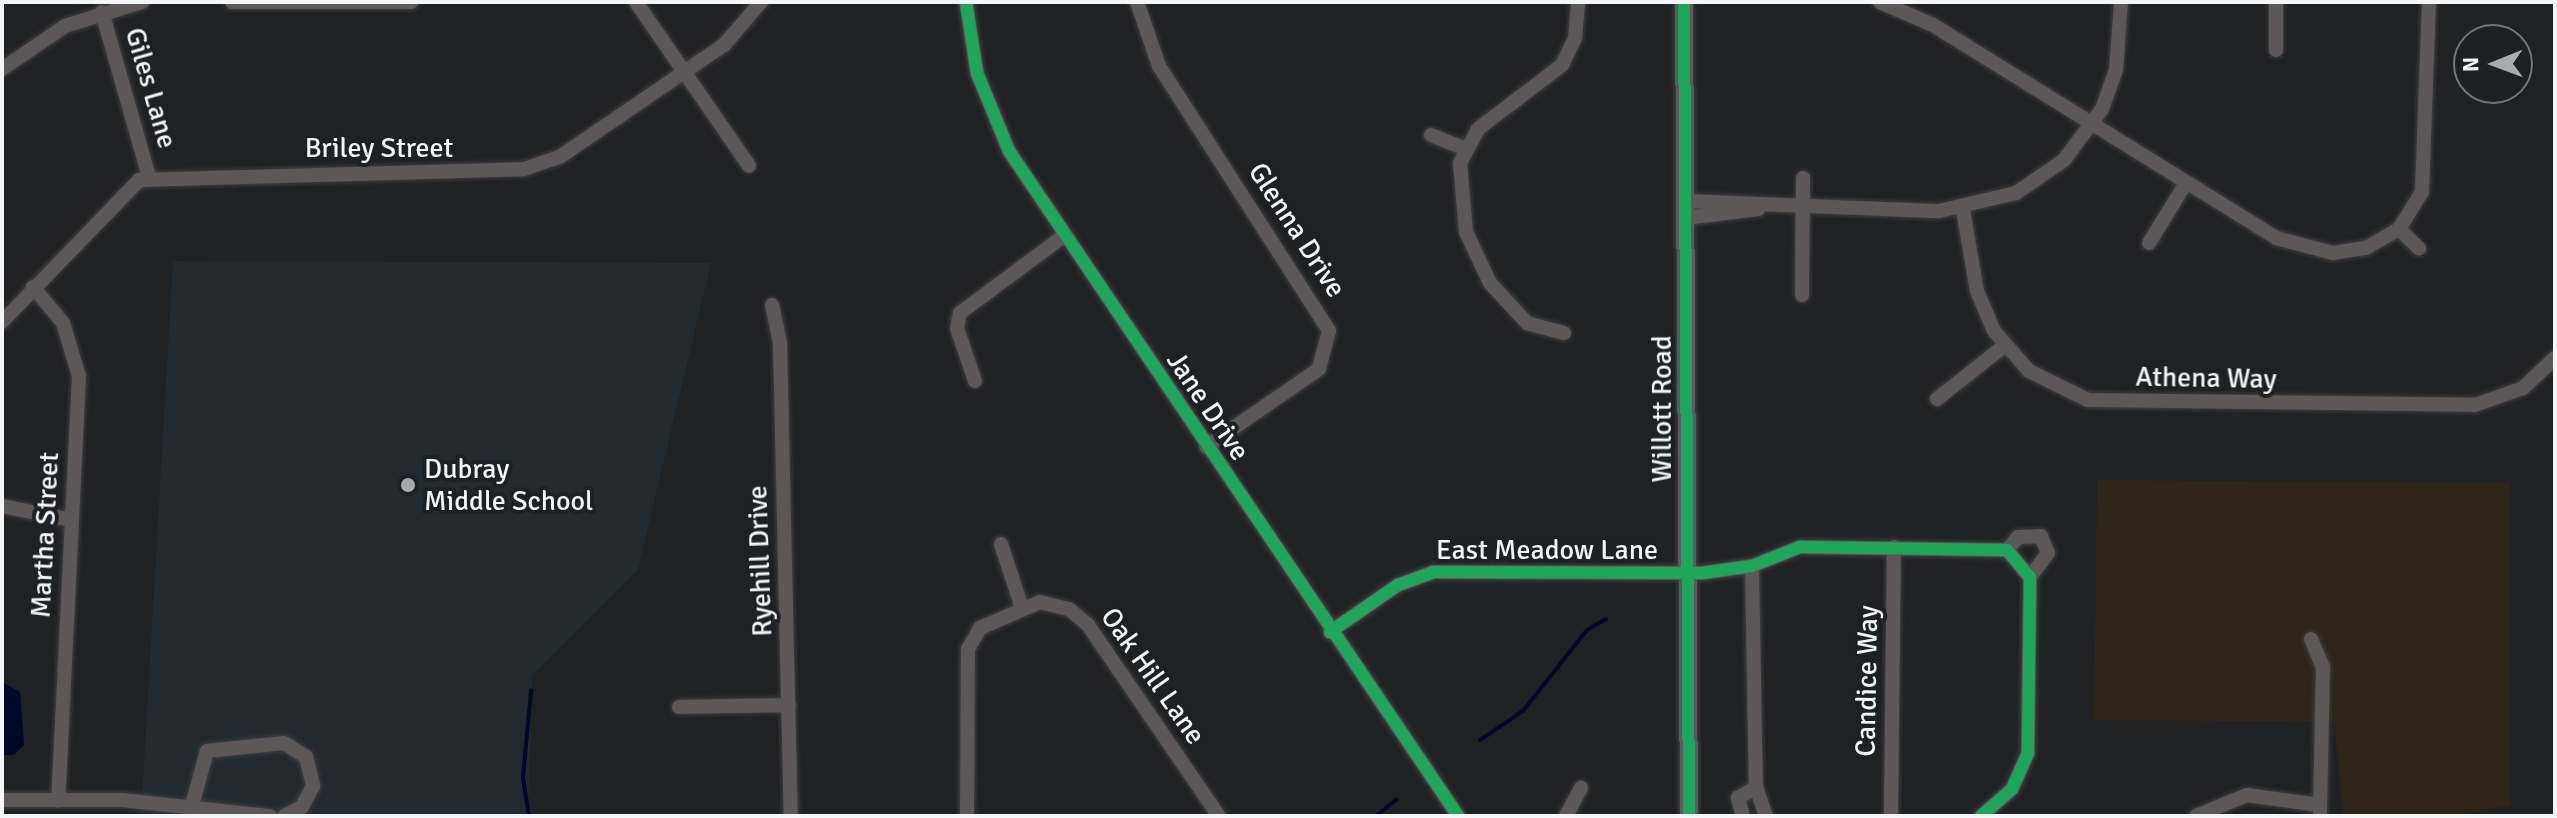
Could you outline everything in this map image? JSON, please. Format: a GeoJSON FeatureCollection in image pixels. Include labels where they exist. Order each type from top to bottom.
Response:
{"type":"FeatureCollection","features":[{"type":"Feature","properties":{"kind":"main road","name":"Willott Road"},"geometry":{"type":"LineString","coordinates":[[1684,2],[1689,816]]}},
{"type":"Feature","properties":{"kind":"street"},"geometry":{"type":"LineString","coordinates":[[2,69],[65,26],[142,2]]}},
{"type":"Feature","properties":{"kind":"street"},"geometry":{"type":"LineString","coordinates":[[232,2],[411,2]]}},
{"type":"Feature","properties":{"kind":"street"},"geometry":{"type":"LineString","coordinates":[[636,2],[749,166]]}},
{"type":"Feature","properties":{"kind":"street","name":"Briley Street"},"geometry":{"type":"LineString","coordinates":[[2,322],[117,195],[149,177],[524,169],[561,156],[724,45],[761,2]]}},
{"type":"Feature","properties":{"kind":"street","name":"Jane Drive"},"geometry":{"type":"LineString","coordinates":[[966,2],[991,115],[1065,235],[1206,447],[1458,816]]}},
{"type":"Feature","properties":{"kind":"street","name":"Glenna Drive"},"geometry":{"type":"LineString","coordinates":[[1137,2],[1159,66],[1329,331],[1319,369],[1206,447]]}},
{"type":"Feature","properties":{"kind":"street"},"geometry":{"type":"LineString","coordinates":[[1564,333],[1527,323],[1485,273],[1462,213],[1465,149],[1489,120],[1536,92],[1562,65],[1575,38],[1578,2]]}},
{"type":"Feature","properties":{"kind":"street"},"geometry":{"type":"LineString","coordinates":[[1880,2],[1917,8],[2093,125],[2186,183],[2305,250],[2350,252],[2399,229],[2415,210],[2426,171],[2429,2]]}},
{"type":"Feature","properties":{"kind":"street"},"geometry":{"type":"LineString","coordinates":[[1685,210],[1963,210],[2032,185],[2093,125],[2116,70],[2121,2]]}},
{"type":"Feature","properties":{"kind":"street"},"geometry":{"type":"LineString","coordinates":[[2276,2],[2276,50]]}},
{"type":"Feature","properties":{"kind":"street","name":"Giles Lane"},"geometry":{"type":"LineString","coordinates":[[102,12],[149,177]]}},
{"type":"Feature","properties":{"kind":"street"},"geometry":{"type":"LineString","coordinates":[[1431,135],[1465,149]]}},
{"type":"Feature","properties":{"kind":"street"},"geometry":{"type":"LineString","coordinates":[[1802,295],[1803,178]]}},
{"type":"Feature","properties":{"kind":"street"},"geometry":{"type":"LineString","coordinates":[[2149,243],[2186,183]]}},
{"type":"Feature","properties":{"kind":"street","name":"Athena Way"},"geometry":{"type":"LineString","coordinates":[[1963,210],[1977,291],[2004,346],[2051,386],[2131,404],[2475,405],[2523,388],[2555,358]]}},
{"type":"Feature","properties":{"kind":"street"},"geometry":{"type":"LineString","coordinates":[[2399,229],[2419,248]]}},
{"type":"Feature","properties":{"kind":"street"},"geometry":{"type":"LineString","coordinates":[[975,381],[957,328],[960,313],[1065,235]]}},
{"type":"Feature","properties":{"kind":"street","name":"Martha Street"},"geometry":{"type":"LineString","coordinates":[[33,287],[75,348],[72,520],[58,800]]}},
{"type":"Feature","properties":{"kind":"street","name":"Ryehill Drive"},"geometry":{"type":"LineString","coordinates":[[772,305],[780,344],[791,816]]}},
{"type":"Feature","properties":{"kind":"street"},"geometry":{"type":"LineString","coordinates":[[1937,399],[2004,346]]}},
{"type":"Feature","properties":{"kind":"street"},"geometry":{"type":"LineString","coordinates":[[2,506],[72,520]]}},
{"type":"Feature","properties":{"kind":"street"},"geometry":{"type":"LineString","coordinates":[[1981,816],[2012,789],[2028,753],[2030,577],[2048,553],[2041,536],[2018,537],[2007,550],[2030,577]]}},
{"type":"Feature","properties":{"kind":"street"},"geometry":{"type":"LineString","coordinates":[[1001,544],[1022,608]]}},
{"type":"Feature","properties":{"kind":"street","name":"East Meadow Lane"},"geometry":{"type":"LineString","coordinates":[[1330,632],[1398,585],[1433,572],[1686,573],[1752,566],[1800,547],[2007,550]]}},
{"type":"Feature","properties":{"kind":"street","name":"Candice Way"},"geometry":{"type":"LineString","coordinates":[[1891,816],[1894,547]]}},
{"type":"Feature","properties":{"kind":"street"},"geometry":{"type":"LineString","coordinates":[[1752,566],[1756,787],[1766,816]]}},
{"type":"Feature","properties":{"kind":"street","name":"Oak Hill Lane"},"geometry":{"type":"LineString","coordinates":[[967,816],[968,649],[980,628],[1022,608],[1056,604],[1078,615],[1219,816]]}},
{"type":"Feature","properties":{"kind":"street"},"geometry":{"type":"LineString","coordinates":[[2196,816],[2247,795],[2322,812],[2323,667],[2311,639]]}},
{"type":"Feature","properties":{"kind":"street"},"geometry":{"type":"LineString","coordinates":[[679,707],[789,705]]}},
{"type":"Feature","properties":{"kind":"street"},"geometry":{"type":"LineString","coordinates":[[192,805],[207,751],[269,742],[300,750],[313,786],[302,807],[284,816]]}},
{"type":"Feature","properties":{"kind":"street"},"geometry":{"type":"LineString","coordinates":[[1743,816],[1738,798],[1756,787]]}},
{"type":"Feature","properties":{"kind":"street"},"geometry":{"type":"LineString","coordinates":[[1566,816],[1581,788]]}},
{"type":"Feature","properties":{"kind":"street"},"geometry":{"type":"LineString","coordinates":[[2,800],[192,805],[270,816]]}},
{"type":"Feature","properties":{"kind":"shaded area","name":"Dubray Middle School"},"geometry":{"type":"Polygon","coordinates":[[[173,261],[711,263],[638,569],[532,675],[528,816],[141,816],[173,261]]]}},
{"type":"Feature","properties":{"kind":"shaded area"},"geometry":{"type":"Polygon","coordinates":[[[2097,480],[2510,483],[2510,805],[2460,816],[2343,816],[2334,722],[2094,720],[2097,480]]]}},
{"type":"Feature","properties":{"kind":"water"},"geometry":{"type":"Polygon","coordinates":[[[2,682],[20,692],[24,745],[14,755],[2,755],[2,682]]]}},
{"type":"Feature","properties":{"kind":"waterway"},"geometry":{"type":"LineString","coordinates":[[1480,740],[1523,711],[1587,630],[1606,619]]}},
{"type":"Feature","properties":{"kind":"waterway"},"geometry":{"type":"LineString","coordinates":[[529,816],[523,777],[531,690]]}},
{"type":"Feature","properties":{"kind":"waterway"},"geometry":{"type":"LineString","coordinates":[[1376,816],[1396,800]]}},
{"type":"Feature","properties":{"kind":"cycle path"},"geometry":{"type":"LineString","coordinates":[[966,2],[977,73],[1009,151],[1458,816]]}},
{"type":"Feature","properties":{"kind":"cycle path"},"geometry":{"type":"LineString","coordinates":[[1684,2],[1689,816]]}},
{"type":"Feature","properties":{"kind":"cycle path"},"geometry":{"type":"LineString","coordinates":[[1330,632],[1398,585],[1433,572],[1702,573],[1752,566],[1800,547],[2007,550],[2030,577],[2028,753],[2012,789],[1981,816]]}},
{"type":"Feature","properties":{"kind":"place","name":"Dubray Middle School"},"geometry":{"type":"Point","coordinates":[408,485]}}]}
